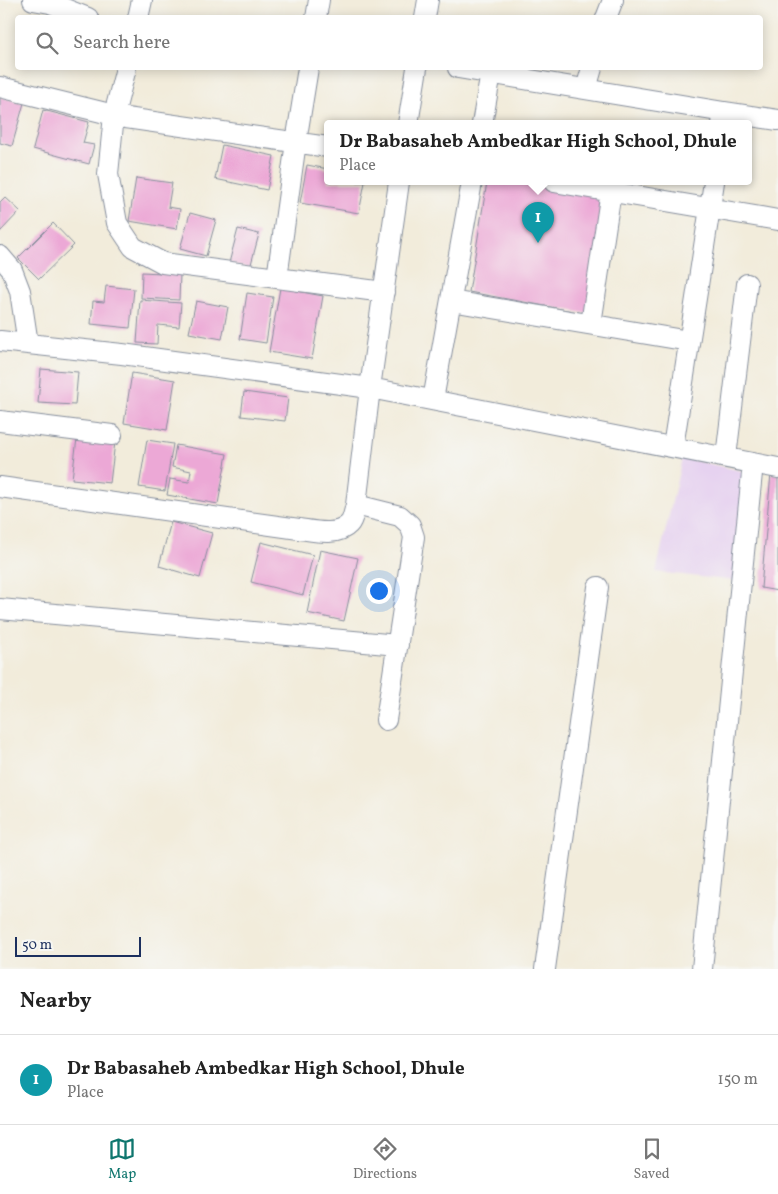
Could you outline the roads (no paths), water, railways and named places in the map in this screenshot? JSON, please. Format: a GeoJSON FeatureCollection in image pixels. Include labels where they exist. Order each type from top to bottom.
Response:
{"type":"FeatureCollection","features":[{"type":"Feature","properties":{"kind":"street"},"geometry":{"type":"LineString","coordinates":[[139,15],[142,0]]}},
{"type":"Feature","properties":{"kind":"street"},"geometry":{"type":"LineString","coordinates":[[316,15],[319,0]]}},
{"type":"Feature","properties":{"kind":"street"},"geometry":{"type":"LineString","coordinates":[[426,15],[428,0]]}},
{"type":"Feature","properties":{"kind":"street"},"geometry":{"type":"LineString","coordinates":[[607,15],[613,0]]}},
{"type":"Feature","properties":{"kind":"street"},"geometry":{"type":"LineString","coordinates":[[45,1],[80,15]]}},
{"type":"Feature","properties":{"kind":"street"},"geometry":{"type":"LineString","coordinates":[[125,70],[114,115],[108,174],[117,223],[133,246],[163,263],[384,292]]}},
{"type":"Feature","properties":{"kind":"street"},"geometry":{"type":"LineString","coordinates":[[277,278],[308,70]]}},
{"type":"Feature","properties":{"kind":"street"},"geometry":{"type":"LineString","coordinates":[[409,120],[417,70]]}},
{"type":"Feature","properties":{"kind":"street"},"geometry":{"type":"LineString","coordinates":[[471,70],[586,89],[723,118],[778,120]]}},
{"type":"Feature","properties":{"kind":"street"},"geometry":{"type":"LineString","coordinates":[[586,89],[591,70]]}},
{"type":"Feature","properties":{"kind":"street"},"geometry":{"type":"LineString","coordinates":[[483,120],[491,73]]}},
{"type":"Feature","properties":{"kind":"street"},"geometry":{"type":"LineString","coordinates":[[0,87],[114,115],[324,146]]}},
{"type":"Feature","properties":{"kind":"street"},"geometry":{"type":"LineString","coordinates":[[0,487],[318,531],[332,532],[350,523],[356,505],[370,388],[400,185]]}},
{"type":"Feature","properties":{"kind":"street"},"geometry":{"type":"LineString","coordinates":[[433,400],[471,185]]}},
{"type":"Feature","properties":{"kind":"street"},"geometry":{"type":"LineString","coordinates":[[571,185],[778,220]]}},
{"type":"Feature","properties":{"kind":"street"},"geometry":{"type":"LineString","coordinates":[[673,447],[714,185]]}},
{"type":"Feature","properties":{"kind":"street"},"geometry":{"type":"LineString","coordinates":[[590,324],[610,192]]}},
{"type":"Feature","properties":{"kind":"street"},"geometry":{"type":"LineString","coordinates":[[0,256],[12,270],[20,291],[28,344]]}},
{"type":"Feature","properties":{"kind":"street"},"geometry":{"type":"LineString","coordinates":[[726,456],[747,284]]}},
{"type":"Feature","properties":{"kind":"street"},"geometry":{"type":"LineString","coordinates":[[451,301],[689,341]]}},
{"type":"Feature","properties":{"kind":"street"},"geometry":{"type":"LineString","coordinates":[[0,341],[132,356],[370,388],[726,456],[778,468]]}},
{"type":"Feature","properties":{"kind":"street"},"geometry":{"type":"LineString","coordinates":[[0,421],[112,436]]}},
{"type":"Feature","properties":{"kind":"street"},"geometry":{"type":"LineString","coordinates":[[702,969],[753,463]]}},
{"type":"Feature","properties":{"kind":"street"},"geometry":{"type":"LineString","coordinates":[[356,505],[400,516],[410,525],[414,537],[386,720]]}},
{"type":"Feature","properties":{"kind":"street"},"geometry":{"type":"LineString","coordinates":[[545,969],[598,587]]}},
{"type":"Feature","properties":{"kind":"street"},"geometry":{"type":"LineString","coordinates":[[0,609],[398,645]]}},
{"type":"Feature","properties":{"kind":"place","name":"Dr Babasaheb Ambedkar High School, Dhule"},"geometry":{"type":"Point","coordinates":[538,243]}}]}
